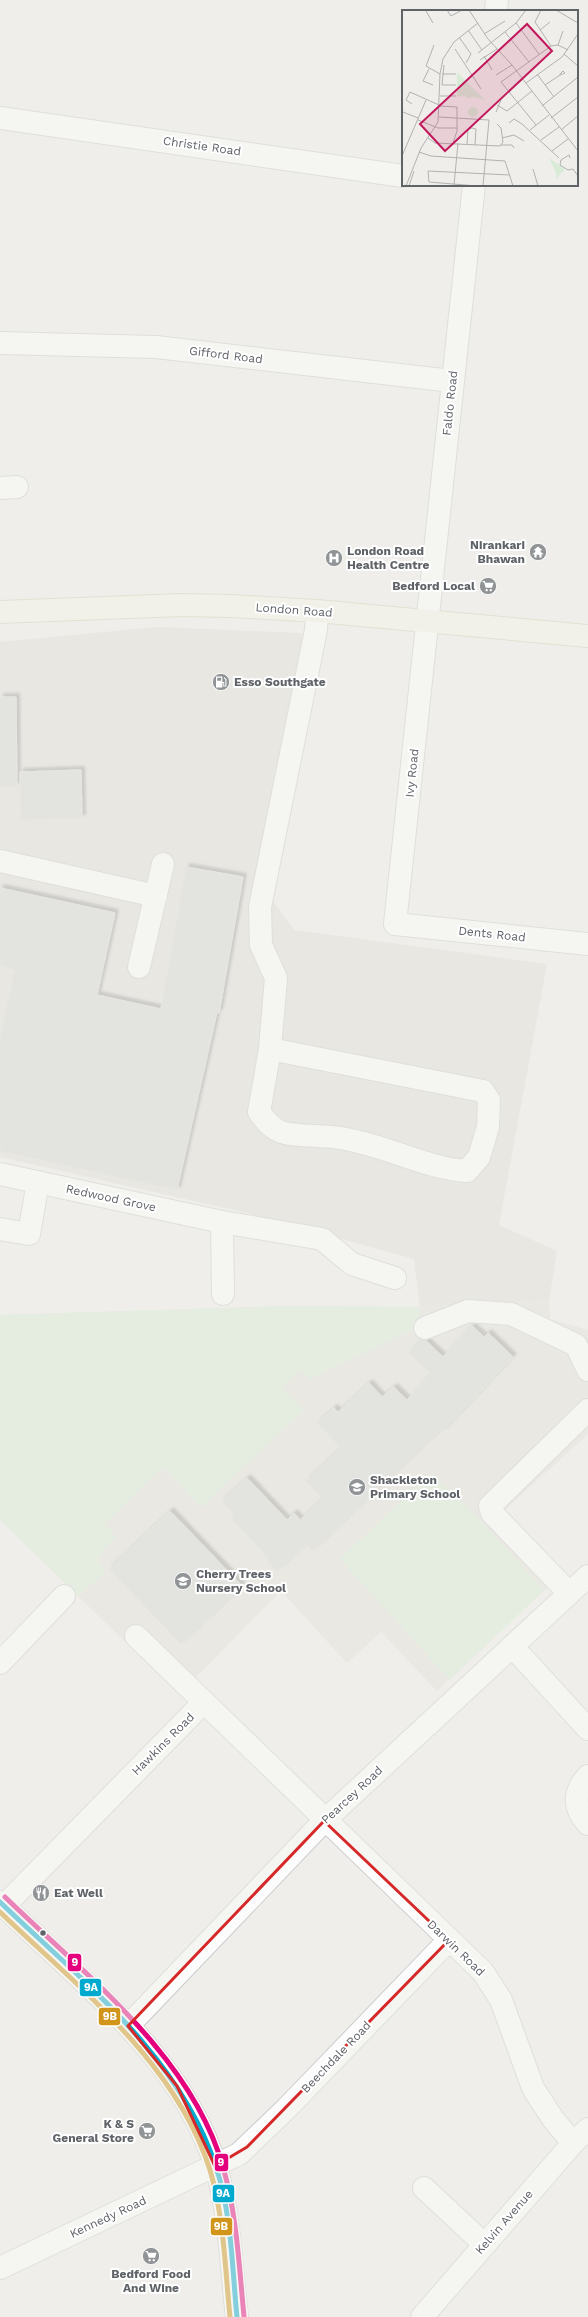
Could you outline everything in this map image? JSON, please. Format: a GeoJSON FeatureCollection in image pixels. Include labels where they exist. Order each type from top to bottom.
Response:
{"type":"FeatureCollection","features":[{"type":"Feature","properties":{"kind":"main road","name":"London Road"},"geometry":{"type":"LineString","coordinates":[[0,612],[181,605],[232,606],[317,611],[588,636]]}},
{"type":"Feature","properties":{"kind":"street"},"geometry":{"type":"LineString","coordinates":[[496,10],[497,0]]}},
{"type":"Feature","properties":{"kind":"street","name":"Christie Road"},"geometry":{"type":"LineString","coordinates":[[0,118],[402,176]]}},
{"type":"Feature","properties":{"kind":"street","name":"Faldo Road"},"geometry":{"type":"LineString","coordinates":[[429,621],[472,186]]}},
{"type":"Feature","properties":{"kind":"street","name":"Gifford Road"},"geometry":{"type":"LineString","coordinates":[[0,343],[156,347],[452,381]]}},
{"type":"Feature","properties":{"kind":"street"},"geometry":{"type":"LineString","coordinates":[[270,1049],[484,1092],[489,1100],[488,1127],[479,1157],[467,1171],[449,1170],[387,1148],[340,1138],[280,1132],[270,1126],[259,1112],[270,1049],[276,978],[261,945],[260,907],[310,661],[317,611]]}},
{"type":"Feature","properties":{"kind":"street","name":"Ivy Road"},"geometry":{"type":"LineString","coordinates":[[395,924],[429,621]]}},
{"type":"Feature","properties":{"kind":"street"},"geometry":{"type":"LineString","coordinates":[[0,861],[156,896]]}},
{"type":"Feature","properties":{"kind":"street"},"geometry":{"type":"LineString","coordinates":[[139,967],[163,864]]}},
{"type":"Feature","properties":{"kind":"street","name":"Dents Road"},"geometry":{"type":"LineString","coordinates":[[395,924],[588,944]]}},
{"type":"Feature","properties":{"kind":"street","name":"Redwood Grove"},"geometry":{"type":"LineString","coordinates":[[0,1174],[222,1222],[322,1239],[352,1264],[395,1278]]}},
{"type":"Feature","properties":{"kind":"street"},"geometry":{"type":"LineString","coordinates":[[0,1228],[29,1234],[38,1182]]}},
{"type":"Feature","properties":{"kind":"street"},"geometry":{"type":"LineString","coordinates":[[222,1222],[223,1294]]}},
{"type":"Feature","properties":{"kind":"street"},"geometry":{"type":"LineString","coordinates":[[425,1328],[468,1311],[511,1314],[576,1345],[588,1370]]}},
{"type":"Feature","properties":{"kind":"street"},"geometry":{"type":"LineString","coordinates":[[569,1593],[492,1513],[490,1506],[588,1410]]}},
{"type":"Feature","properties":{"kind":"street","name":"Pearcey Road"},"geometry":{"type":"LineString","coordinates":[[128,2026],[324,1820],[588,1576]]}},
{"type":"Feature","properties":{"kind":"street"},"geometry":{"type":"LineString","coordinates":[[0,1663],[64,1596]]}},
{"type":"Feature","properties":{"kind":"street"},"geometry":{"type":"LineString","coordinates":[[136,1636],[204,1702]]}},
{"type":"Feature","properties":{"kind":"street"},"geometry":{"type":"LineString","coordinates":[[512,1646],[588,1729]]}},
{"type":"Feature","properties":{"kind":"street","name":"Hawkins Road"},"geometry":{"type":"LineString","coordinates":[[2,1904],[204,1702],[324,1820]]}},
{"type":"Feature","properties":{"kind":"street"},"geometry":{"type":"LineString","coordinates":[[588,1776],[581,1784],[575,1800],[580,1815],[588,1824]]}},
{"type":"Feature","properties":{"kind":"street","name":"Darwin Road"},"geometry":{"type":"LineString","coordinates":[[324,1820],[483,1972],[501,2000],[533,2088],[553,2120],[580,2136]]}},
{"type":"Feature","properties":{"kind":"street"},"geometry":{"type":"LineString","coordinates":[[2,1904],[128,2026],[177,2086],[203,2135],[215,2166],[225,2211],[237,2317]]}},
{"type":"Feature","properties":{"kind":"street","name":"Beechdale Road"},"geometry":{"type":"LineString","coordinates":[[215,2166],[247,2147],[449,1940]]}},
{"type":"Feature","properties":{"kind":"street","name":"Kelvin Avenue"},"geometry":{"type":"LineString","coordinates":[[422,2317],[484,2244],[580,2136]]}},
{"type":"Feature","properties":{"kind":"street","name":"Kennedy Road"},"geometry":{"type":"LineString","coordinates":[[0,2268],[215,2166]]}},
{"type":"Feature","properties":{"kind":"street"},"geometry":{"type":"LineString","coordinates":[[424,2188],[484,2244]]}},
{"type":"Feature","properties":{"kind":"highlighted area"},"geometry":{"type":"Polygon","coordinates":[[[324,1821],[449,1940],[247,2147],[215,2166],[177,2086],[128,2026],[324,1821]]]}},
{"type":"Feature","properties":{"kind":"shaded area"},"geometry":{"type":"Polygon","coordinates":[[[157,627],[322,634],[273,901],[294,930],[547,964],[499,1225],[557,1251],[549,1300],[420,1307],[414,1259],[247,1213],[0,1157],[0,642],[157,627]]]}},
{"type":"Feature","properties":{"kind":"shaded area","name":"Shackleton Primary School"},"geometry":{"type":"Polygon","coordinates":[[[549,1300],[550,1319],[588,1330],[588,1434],[495,1519],[553,1582],[437,1691],[381,1632],[347,1663],[281,1591],[179,1694],[0,1520],[0,1315],[284,1306],[420,1307],[549,1300]]]}},
{"type":"Feature","properties":{"kind":"green space"},"geometry":{"type":"Polygon","coordinates":[[[284,1306],[420,1307],[418,1327],[310,1379],[301,1370],[282,1387],[304,1410],[201,1507],[163,1467],[105,1524],[116,1537],[106,1547],[98,1561],[106,1571],[79,1596],[0,1520],[0,1315],[284,1306]]]}},
{"type":"Feature","properties":{"kind":"green space"},"geometry":{"type":"Polygon","coordinates":[[[431,1473],[469,1509],[544,1590],[450,1680],[340,1559],[431,1473]]]}},
{"type":"Feature","properties":{"kind":"building"},"geometry":{"type":"Polygon","coordinates":[[[0,697],[16,697],[17,786],[0,786],[0,697]]]}},
{"type":"Feature","properties":{"kind":"building"},"geometry":{"type":"Polygon","coordinates":[[[81,770],[82,818],[21,820],[20,772],[81,770]]]}},
{"type":"Feature","properties":{"kind":"building"},"geometry":{"type":"Polygon","coordinates":[[[186,867],[243,877],[219,1013],[217,1012],[177,1190],[0,1151],[0,1037],[15,970],[0,966],[0,888],[115,913],[97,995],[161,1009],[186,867]]]}},
{"type":"Feature","properties":{"kind":"building"},"geometry":{"type":"Polygon","coordinates":[[[472,1326],[484,1337],[488,1333],[513,1357],[442,1432],[440,1430],[312,1551],[306,1544],[277,1571],[267,1561],[269,1559],[231,1518],[234,1514],[222,1501],[247,1478],[287,1520],[294,1513],[300,1520],[323,1499],[306,1481],[341,1448],[317,1423],[334,1408],[338,1412],[369,1383],[382,1397],[394,1387],[407,1400],[431,1374],[409,1353],[422,1340],[425,1340],[443,1357],[472,1326]]]}},
{"type":"Feature","properties":{"kind":"building"},"geometry":{"type":"Polygon","coordinates":[[[170,1511],[242,1586],[181,1644],[109,1569],[170,1511]]]}},
{"type":"Feature","properties":{"kind":"transit line","name":"9"},"geometry":{"type":"LineString","coordinates":[[5,1897],[101,1987],[132,2019],[161,2053],[187,2089],[208,2127],[228,2185],[237,2241],[244,2316]]}},
{"type":"Feature","properties":{"kind":"transit line","name":"9A"},"geometry":{"type":"LineString","coordinates":[[0,1902],[125,2022],[153,2055],[178,2090],[200,2127],[216,2167],[225,2204],[231,2242],[237,2317]]}},
{"type":"Feature","properties":{"kind":"transit line","name":"9B"},"geometry":{"type":"LineString","coordinates":[[0,1912],[92,1998],[122,2029],[149,2061],[174,2095],[194,2131],[210,2170],[215,2188],[221,2224],[230,2317]]}},
{"type":"Feature","properties":{"kind":"place","name":"Nirankari Bhawan"},"geometry":{"type":"Point","coordinates":[538,552]}},
{"type":"Feature","properties":{"kind":"place","name":"London Road Health Centre"},"geometry":{"type":"Point","coordinates":[334,558]}},
{"type":"Feature","properties":{"kind":"place","name":"Bedford Local"},"geometry":{"type":"Point","coordinates":[488,586]}},
{"type":"Feature","properties":{"kind":"place","name":"Esso Southgate"},"geometry":{"type":"Point","coordinates":[221,682]}},
{"type":"Feature","properties":{"kind":"place","name":"Shackleton Primary School"},"geometry":{"type":"Point","coordinates":[357,1487]}},
{"type":"Feature","properties":{"kind":"place","name":"Cherry Trees Nursery School"},"geometry":{"type":"Point","coordinates":[183,1581]}},
{"type":"Feature","properties":{"kind":"place","name":"Eat Well"},"geometry":{"type":"Point","coordinates":[41,1893]}},
{"type":"Feature","properties":{"kind":"place","name":"K & S General Store"},"geometry":{"type":"Point","coordinates":[147,2131]}},
{"type":"Feature","properties":{"kind":"place","name":"Bedford Food And Wine"},"geometry":{"type":"Point","coordinates":[151,2256]}}]}
